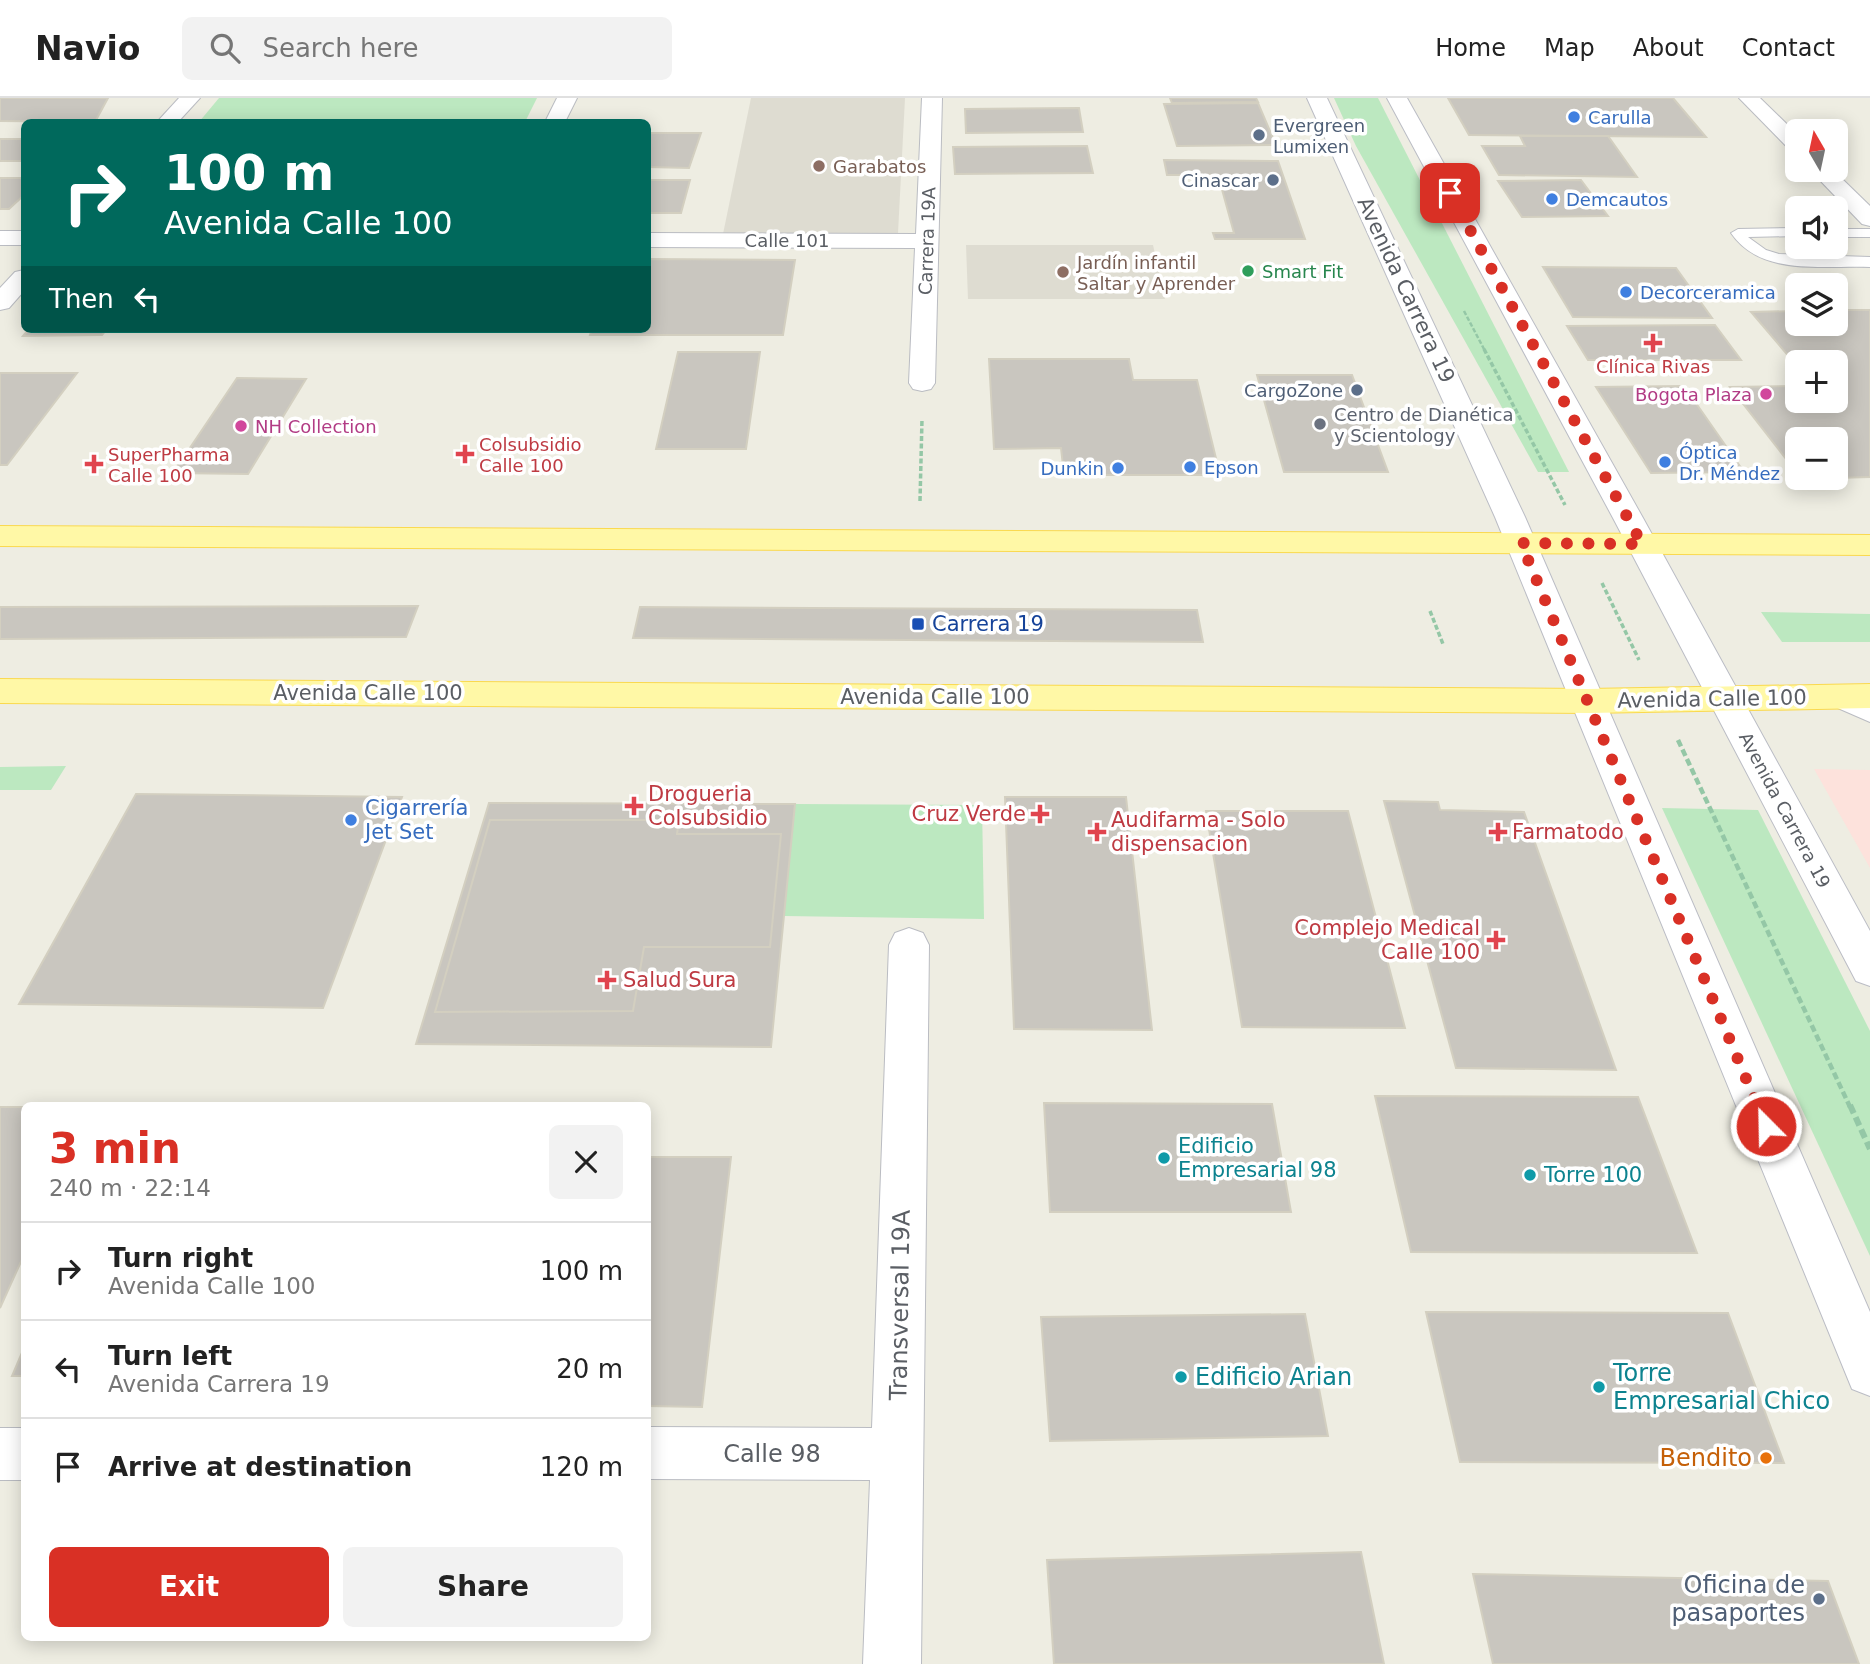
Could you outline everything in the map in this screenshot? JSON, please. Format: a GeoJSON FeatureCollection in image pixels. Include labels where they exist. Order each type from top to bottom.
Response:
{"type":"FeatureCollection","features":[{"type":"Feature","properties":{"kind":"main road"},"geometry":{"type":"LineString","coordinates":[[170,119],[190,98]]}},
{"type":"Feature","properties":{"kind":"main road"},"geometry":{"type":"LineString","coordinates":[[556,119],[567,98]]}},
{"type":"Feature","properties":{"kind":"main road","name":"Carrera 19A"},"geometry":{"type":"LineString","coordinates":[[922,383],[932,98]]}},
{"type":"Feature","properties":{"kind":"main road","name":"Avenida Carrera 19"},"geometry":{"type":"LineString","coordinates":[[1317,98],[1521,543],[1870,1371]]}},
{"type":"Feature","properties":{"kind":"main road","name":"Avenida Carrera 19"},"geometry":{"type":"LineString","coordinates":[[1397,98],[1642,544],[1870,969]]}},
{"type":"Feature","properties":{"kind":"main road"},"geometry":{"type":"LineString","coordinates":[[1749,98],[1785,134]]}},
{"type":"Feature","properties":{"kind":"main road"},"geometry":{"type":"LineString","coordinates":[[1833,182],[1870,219]]}},
{"type":"Feature","properties":{"kind":"main road"},"geometry":{"type":"LineString","coordinates":[[0,238],[21,238]]}},
{"type":"Feature","properties":{"kind":"main road","name":"Calle 101"},"geometry":{"type":"LineString","coordinates":[[651,240],[927,241]]}},
{"type":"Feature","properties":{"kind":"main road"},"geometry":{"type":"LineString","coordinates":[[0,303],[21,280]]}},
{"type":"Feature","properties":{"kind":"main road"},"geometry":{"type":"LineString","coordinates":[[0,536],[1870,545]]}},
{"type":"Feature","properties":{"kind":"main road","name":"Avenida Calle 100"},"geometry":{"type":"LineString","coordinates":[[6,694],[1588,701],[1870,696]]}},
{"type":"Feature","properties":{"kind":"main road","name":"Transversal 19A"},"geometry":{"type":"LineString","coordinates":[[892,1664],[909,945]]}},
{"type":"Feature","properties":{"kind":"main road","name":"Calle 98"},"geometry":{"type":"LineString","coordinates":[[651,1453],[897,1454]]}},
{"type":"Feature","properties":{"kind":"main road"},"geometry":{"type":"LineString","coordinates":[[0,1454],[21,1454]]}},
{"type":"Feature","properties":{"kind":"lane"},"geometry":{"type":"LineString","coordinates":[[1785,232],[1738,233],[1755,253],[1765,257],[1870,262]]}},
{"type":"Feature","properties":{"kind":"lane"},"geometry":{"type":"LineString","coordinates":[[1848,233],[1870,233]]}},
{"type":"Feature","properties":{"kind":"lane"},"geometry":{"type":"LineString","coordinates":[[1832,697],[1870,714]]}},
{"type":"Feature","properties":{"kind":"path"},"geometry":{"type":"LineString","coordinates":[[921,540],[922,383]]}},
{"type":"Feature","properties":{"kind":"path"},"geometry":{"type":"LineString","coordinates":[[1583,543],[1870,1149]]}},
{"type":"Feature","properties":{"kind":"path"},"geometry":{"type":"LineString","coordinates":[[1430,611],[1443,644]]}},
{"type":"Feature","properties":{"kind":"shaded area","name":"Garabatos"},"geometry":{"type":"Polygon","coordinates":[[[751,98],[905,98],[898,233],[723,234],[751,98]]]}},
{"type":"Feature","properties":{"kind":"shaded area","name":"Jardín infantil Saltar y Aprender"},"geometry":{"type":"Polygon","coordinates":[[[966,245],[1153,245],[1165,299],[968,299],[966,245]]]}},
{"type":"Feature","properties":{"kind":"shaded area"},"geometry":{"type":"Polygon","coordinates":[[[1814,769],[1870,770],[1870,868],[1814,769]]]}},
{"type":"Feature","properties":{"kind":"green space"},"geometry":{"type":"Polygon","coordinates":[[[219,98],[537,98],[526,119],[202,119],[219,98]]]}},
{"type":"Feature","properties":{"kind":"green space"},"geometry":{"type":"Polygon","coordinates":[[[1334,98],[1378,98],[1569,472],[1538,472],[1356,146],[1334,98]]]}},
{"type":"Feature","properties":{"kind":"green space"},"geometry":{"type":"Polygon","coordinates":[[[1761,612],[1870,614],[1870,642],[1782,642],[1761,612]]]}},
{"type":"Feature","properties":{"kind":"green space"},"geometry":{"type":"Polygon","coordinates":[[[66,766],[51,790],[0,790],[0,767],[66,766]]]}},
{"type":"Feature","properties":{"kind":"green space"},"geometry":{"type":"Polygon","coordinates":[[[795,804],[982,805],[984,919],[784,916],[795,804]]]}},
{"type":"Feature","properties":{"kind":"green space"},"geometry":{"type":"Polygon","coordinates":[[[1662,808],[1758,810],[1870,1031],[1870,1256],[1662,808]]]}},
{"type":"Feature","properties":{"kind":"building"},"geometry":{"type":"Polygon","coordinates":[[[0,98],[108,98],[97,119],[0,121],[0,98]]]}},
{"type":"Feature","properties":{"kind":"building"},"geometry":{"type":"Polygon","coordinates":[[[1170,98],[1256,98],[1258,102],[1172,103],[1170,98]]]}},
{"type":"Feature","properties":{"kind":"building","name":"Carulla"},"geometry":{"type":"Polygon","coordinates":[[[1448,98],[1673,98],[1706,137],[1469,135],[1448,98]]]}},
{"type":"Feature","properties":{"kind":"building"},"geometry":{"type":"Polygon","coordinates":[[[1258,103],[1276,145],[1177,146],[1164,104],[1258,103]]]}},
{"type":"Feature","properties":{"kind":"building"},"geometry":{"type":"Polygon","coordinates":[[[1079,108],[1083,132],[966,133],[965,109],[1079,108]]]}},
{"type":"Feature","properties":{"kind":"building"},"geometry":{"type":"Polygon","coordinates":[[[651,133],[701,133],[689,168],[651,167],[651,133]]]}},
{"type":"Feature","properties":{"kind":"building"},"geometry":{"type":"Polygon","coordinates":[[[1520,136],[1608,136],[1637,177],[1499,175],[1482,146],[1525,146],[1520,136]]]}},
{"type":"Feature","properties":{"kind":"building"},"geometry":{"type":"Polygon","coordinates":[[[0,139],[21,139],[21,161],[0,161],[0,139]]]}},
{"type":"Feature","properties":{"kind":"building"},"geometry":{"type":"Polygon","coordinates":[[[1087,146],[1093,173],[955,174],[953,147],[1087,146]]]}},
{"type":"Feature","properties":{"kind":"building"},"geometry":{"type":"Polygon","coordinates":[[[1164,160],[1278,161],[1305,239],[1215,239],[1213,233],[1234,233],[1218,175],[1167,175],[1164,160]]]}},
{"type":"Feature","properties":{"kind":"building"},"geometry":{"type":"Polygon","coordinates":[[[0,178],[21,178],[21,198],[9,209],[0,209],[0,178]]]}},
{"type":"Feature","properties":{"kind":"building"},"geometry":{"type":"Polygon","coordinates":[[[651,180],[690,180],[681,213],[651,213],[651,180]]]}},
{"type":"Feature","properties":{"kind":"building","name":"Demcautos"},"geometry":{"type":"Polygon","coordinates":[[[1581,180],[1608,216],[1522,217],[1498,181],[1581,180]]]}},
{"type":"Feature","properties":{"kind":"building"},"geometry":{"type":"Polygon","coordinates":[[[651,259],[795,260],[783,335],[590,335],[651,333],[651,259]]]}},
{"type":"Feature","properties":{"kind":"building","name":"Decorceramica"},"geometry":{"type":"Polygon","coordinates":[[[1543,267],[1676,268],[1712,318],[1573,317],[1543,267]]]}},
{"type":"Feature","properties":{"kind":"building","name":"Bogota Plaza"},"geometry":{"type":"Polygon","coordinates":[[[1848,310],[1870,310],[1870,477],[1848,478],[1848,427],[1785,427],[1785,458],[1730,387],[1785,386],[1785,413],[1848,413],[1848,350],[1785,352],[1751,312],[1785,311],[1785,336],[1848,336],[1848,310]]]}},
{"type":"Feature","properties":{"kind":"building","name":"Clínica Rivas"},"geometry":{"type":"Polygon","coordinates":[[[1715,325],[1741,360],[1588,360],[1567,326],[1715,325]]]}},
{"type":"Feature","properties":{"kind":"building"},"geometry":{"type":"Polygon","coordinates":[[[26,333],[104,333],[102,335],[23,336],[26,333]]]}},
{"type":"Feature","properties":{"kind":"building"},"geometry":{"type":"Polygon","coordinates":[[[678,352],[760,352],[746,449],[656,449],[678,352]]]}},
{"type":"Feature","properties":{"kind":"building"},"geometry":{"type":"Polygon","coordinates":[[[989,359],[1129,359],[1133,380],[1197,380],[1220,475],[1064,475],[1061,448],[994,449],[989,359]]]}},
{"type":"Feature","properties":{"kind":"building"},"geometry":{"type":"Polygon","coordinates":[[[0,373],[77,373],[7,465],[0,465],[0,373]]]}},
{"type":"Feature","properties":{"kind":"building","name":"Centro de Dianética y Scientology"},"geometry":{"type":"Polygon","coordinates":[[[1257,375],[1352,375],[1388,472],[1284,472],[1257,375]]]}},
{"type":"Feature","properties":{"kind":"building","name":"NH Collection"},"geometry":{"type":"Polygon","coordinates":[[[237,378],[306,379],[248,474],[173,473],[237,378]]]}},
{"type":"Feature","properties":{"kind":"building"},"geometry":{"type":"Polygon","coordinates":[[[1684,386],[1744,472],[1651,473],[1596,387],[1684,386]]]}},
{"type":"Feature","properties":{"kind":"building"},"geometry":{"type":"Polygon","coordinates":[[[418,606],[406,637],[0,639],[0,607],[418,606]]]}},
{"type":"Feature","properties":{"kind":"building","name":"Carrera 19"},"geometry":{"type":"Polygon","coordinates":[[[640,607],[1197,610],[1203,642],[633,638],[640,607]]]}},
{"type":"Feature","properties":{"kind":"building"},"geometry":{"type":"Polygon","coordinates":[[[136,794],[402,797],[323,1008],[19,1004],[136,794]]]}},
{"type":"Feature","properties":{"kind":"building"},"geometry":{"type":"Polygon","coordinates":[[[1005,797],[1126,797],[1152,1030],[1014,1029],[1005,797]]]}},
{"type":"Feature","properties":{"kind":"building","name":"Complejo Medical Calle 100"},"geometry":{"type":"Polygon","coordinates":[[[1384,801],[1438,802],[1440,810],[1524,812],[1616,1070],[1456,1068],[1384,801]]]}},
{"type":"Feature","properties":{"kind":"building","name":"Salud Sura"},"geometry":{"type":"Polygon","coordinates":[[[489,803],[795,804],[771,1047],[416,1044],[489,803]]]}},
{"type":"Feature","properties":{"kind":"building"},"geometry":{"type":"Polygon","coordinates":[[[1206,811],[1348,811],[1405,1028],[1242,1027],[1206,811]]]}},
{"type":"Feature","properties":{"kind":"building","name":"Salud Sura"},"geometry":{"type":"Polygon","coordinates":[[[490,820],[679,820],[677,834],[781,834],[770,947],[644,947],[633,1011],[435,1012],[490,820]]]}},
{"type":"Feature","properties":{"kind":"building","name":"Torre 100"},"geometry":{"type":"Polygon","coordinates":[[[1375,1096],[1638,1097],[1697,1253],[1411,1252],[1375,1096]]]}},
{"type":"Feature","properties":{"kind":"building","name":"Edificio Empresarial 98"},"geometry":{"type":"Polygon","coordinates":[[[1044,1103],[1272,1104],[1291,1212],[1050,1212],[1044,1103]]]}},
{"type":"Feature","properties":{"kind":"building"},"geometry":{"type":"Polygon","coordinates":[[[0,1107],[21,1107],[21,1262],[0,1308],[0,1107]]]}},
{"type":"Feature","properties":{"kind":"building"},"geometry":{"type":"Polygon","coordinates":[[[651,1157],[731,1157],[702,1407],[651,1406],[651,1157]]]}},
{"type":"Feature","properties":{"kind":"building","name":"Torre Empresarial Chico"},"geometry":{"type":"Polygon","coordinates":[[[1426,1312],[1728,1313],[1784,1463],[1460,1462],[1426,1312]]]}},
{"type":"Feature","properties":{"kind":"building","name":"Edificio Arian"},"geometry":{"type":"Polygon","coordinates":[[[1305,1314],[1328,1436],[1050,1441],[1041,1317],[1305,1314]]]}},
{"type":"Feature","properties":{"kind":"building"},"geometry":{"type":"Polygon","coordinates":[[[21,1355],[21,1376],[12,1376],[21,1355]]]}},
{"type":"Feature","properties":{"kind":"building"},"geometry":{"type":"Polygon","coordinates":[[[1361,1552],[1384,1664],[1054,1664],[1047,1560],[1361,1552]]]}},
{"type":"Feature","properties":{"kind":"building"},"geometry":{"type":"Polygon","coordinates":[[[1473,1574],[1828,1581],[1859,1664],[1493,1664],[1473,1574]]]}},
{"type":"Feature","properties":{"kind":"place","name":"Carulla"},"geometry":{"type":"Point","coordinates":[1574,117]}},
{"type":"Feature","properties":{"kind":"place","name":"Evergreen Lumixen"},"geometry":{"type":"Point","coordinates":[1259,135]}},
{"type":"Feature","properties":{"kind":"place","name":"Garabatos"},"geometry":{"type":"Point","coordinates":[819,166]}},
{"type":"Feature","properties":{"kind":"place","name":"Cinascar"},"geometry":{"type":"Point","coordinates":[1273,180]}},
{"type":"Feature","properties":{"kind":"place","name":"Demcautos"},"geometry":{"type":"Point","coordinates":[1552,199]}},
{"type":"Feature","properties":{"kind":"place","name":"Smart Fit"},"geometry":{"type":"Point","coordinates":[1248,271]}},
{"type":"Feature","properties":{"kind":"place","name":"Jardín infantil Saltar y Aprender"},"geometry":{"type":"Point","coordinates":[1063,272]}},
{"type":"Feature","properties":{"kind":"place","name":"Decorceramica"},"geometry":{"type":"Point","coordinates":[1626,292]}},
{"type":"Feature","properties":{"kind":"place","name":"Clínica Rivas"},"geometry":{"type":"Point","coordinates":[1653,343]}},
{"type":"Feature","properties":{"kind":"place","name":"CargoZone"},"geometry":{"type":"Point","coordinates":[1357,390]}},
{"type":"Feature","properties":{"kind":"place","name":"Bogota Plaza"},"geometry":{"type":"Point","coordinates":[1766,394]}},
{"type":"Feature","properties":{"kind":"place","name":"Centro de Dianética y Scientology"},"geometry":{"type":"Point","coordinates":[1320,424]}},
{"type":"Feature","properties":{"kind":"place","name":"NH Collection"},"geometry":{"type":"Point","coordinates":[241,426]}},
{"type":"Feature","properties":{"kind":"place","name":"Colsubsidio Calle 100"},"geometry":{"type":"Point","coordinates":[465,454]}},
{"type":"Feature","properties":{"kind":"place","name":"Óptica Dr. Méndez"},"geometry":{"type":"Point","coordinates":[1665,462]}},
{"type":"Feature","properties":{"kind":"place","name":"SuperPharma Calle 100"},"geometry":{"type":"Point","coordinates":[94,464]}},
{"type":"Feature","properties":{"kind":"place","name":"Epson"},"geometry":{"type":"Point","coordinates":[1190,467]}},
{"type":"Feature","properties":{"kind":"place","name":"Dunkin"},"geometry":{"type":"Point","coordinates":[1118,468]}},
{"type":"Feature","properties":{"kind":"place","name":"Carrera 19"},"geometry":{"type":"Point","coordinates":[918,624]}},
{"type":"Feature","properties":{"kind":"place","name":"Drogueria Colsubsidio"},"geometry":{"type":"Point","coordinates":[634,806]}},
{"type":"Feature","properties":{"kind":"place","name":"Cruz Verde"},"geometry":{"type":"Point","coordinates":[1040,814]}},
{"type":"Feature","properties":{"kind":"place","name":"Cigarrería Jet Set"},"geometry":{"type":"Point","coordinates":[351,820]}},
{"type":"Feature","properties":{"kind":"place","name":"Audifarma - Solo dispensacion"},"geometry":{"type":"Point","coordinates":[1097,832]}},
{"type":"Feature","properties":{"kind":"place","name":"Farmatodo"},"geometry":{"type":"Point","coordinates":[1498,832]}},
{"type":"Feature","properties":{"kind":"place","name":"Complejo Medical Calle 100"},"geometry":{"type":"Point","coordinates":[1496,940]}},
{"type":"Feature","properties":{"kind":"place","name":"Salud Sura"},"geometry":{"type":"Point","coordinates":[607,980]}},
{"type":"Feature","properties":{"kind":"place","name":"Edificio Empresarial 98"},"geometry":{"type":"Point","coordinates":[1164,1158]}},
{"type":"Feature","properties":{"kind":"place","name":"Torre 100"},"geometry":{"type":"Point","coordinates":[1530,1175]}},
{"type":"Feature","properties":{"kind":"place","name":"Edificio Arian"},"geometry":{"type":"Point","coordinates":[1181,1377]}},
{"type":"Feature","properties":{"kind":"place","name":"Torre Empresarial Chico"},"geometry":{"type":"Point","coordinates":[1599,1387]}},
{"type":"Feature","properties":{"kind":"place","name":"Bendito"},"geometry":{"type":"Point","coordinates":[1766,1458]}},
{"type":"Feature","properties":{"kind":"place","name":"Oficina de pasaportes"},"geometry":{"type":"Point","coordinates":[1819,1599]}},
{"type":"Feature","properties":{"kind":"route"},"geometry":{"type":"LineString","coordinates":[[1450,193],[1642,544],[1521,543],[1766,1126]]}}]}
